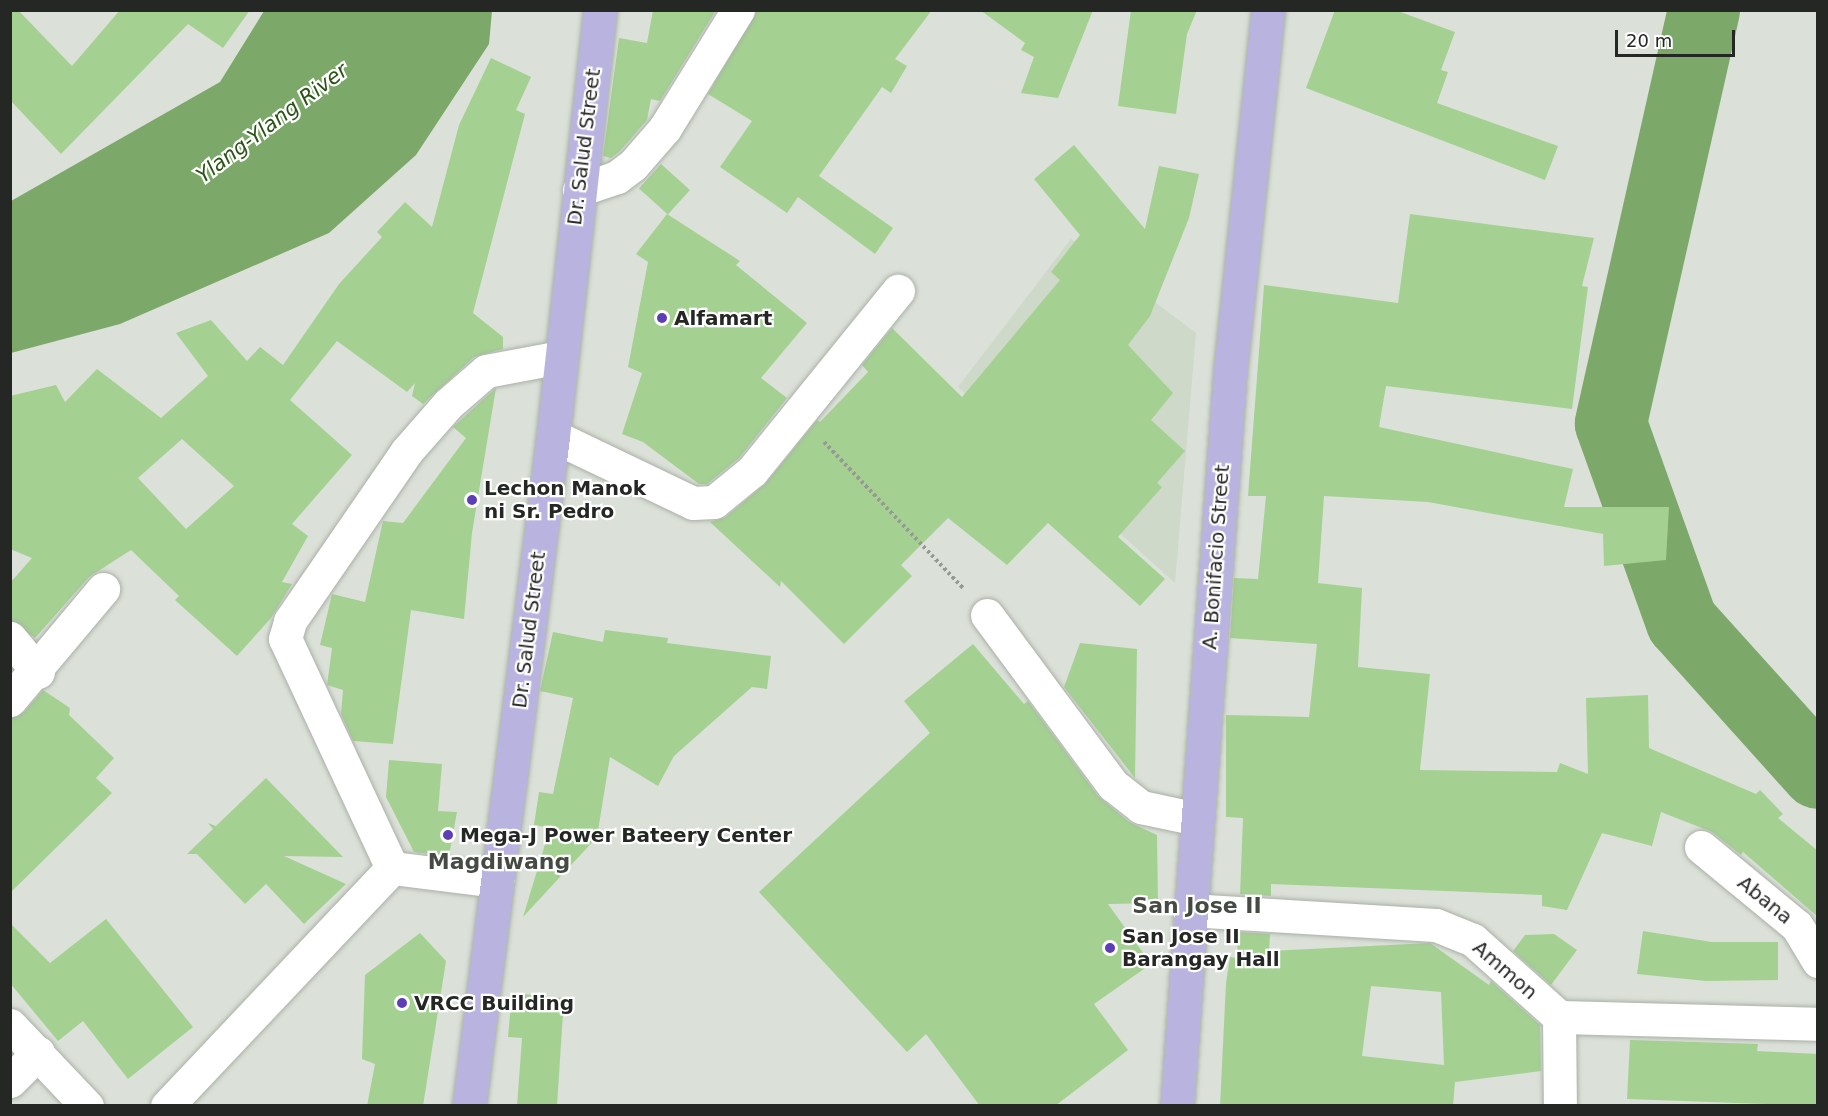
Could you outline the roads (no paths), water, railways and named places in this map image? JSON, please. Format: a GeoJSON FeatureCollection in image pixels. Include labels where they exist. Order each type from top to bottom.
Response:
{"type":"FeatureCollection","features":[{"type":"Feature","properties":{"kind":"main road","name":"Dr. Salud Street"},"geometry":{"type":"LineString","coordinates":[[469,1106],[554,436],[600,10]]}},
{"type":"Feature","properties":{"kind":"main road","name":"A. Bonifacio Street"},"geometry":{"type":"LineString","coordinates":[[1177,1106],[1189,910],[1230,372],[1268,10]]}},
{"type":"Feature","properties":{"kind":"street"},"geometry":{"type":"LineString","coordinates":[[579,190],[617,177],[633,165],[665,128],[738,10]]}},
{"type":"Feature","properties":{"kind":"street"},"geometry":{"type":"LineString","coordinates":[[554,436],[703,505],[733,489],[798,416],[898,291]]}},
{"type":"Feature","properties":{"kind":"street"},"geometry":{"type":"LineString","coordinates":[[392,868],[285,639],[290,621],[406,452],[448,404],[486,371],[561,357]]}},
{"type":"Feature","properties":{"kind":"street"},"geometry":{"type":"LineString","coordinates":[[10,700],[38,672],[103,589]]}},
{"type":"Feature","properties":{"kind":"street"},"geometry":{"type":"LineString","coordinates":[[987,615],[1113,785],[1141,807],[1197,819]]}},
{"type":"Feature","properties":{"kind":"street"},"geometry":{"type":"LineString","coordinates":[[10,638],[38,672]]}},
{"type":"Feature","properties":{"kind":"street","name":"Abana"},"geometry":{"type":"LineString","coordinates":[[1701,847],[1797,926],[1818,961]]}},
{"type":"Feature","properties":{"kind":"street"},"geometry":{"type":"LineString","coordinates":[[392,868],[496,881]]}},
{"type":"Feature","properties":{"kind":"street"},"geometry":{"type":"LineString","coordinates":[[166,1106],[392,868]]}},
{"type":"Feature","properties":{"kind":"street","name":"Ammon"},"geometry":{"type":"LineString","coordinates":[[1189,910],[1436,925],[1473,940],[1559,1017]]}},
{"type":"Feature","properties":{"kind":"street"},"geometry":{"type":"LineString","coordinates":[[1560,1106],[1559,1017],[1818,1024]]}},
{"type":"Feature","properties":{"kind":"street"},"geometry":{"type":"LineString","coordinates":[[10,1025],[87,1106]]}},
{"type":"Feature","properties":{"kind":"street"},"geometry":{"type":"LineString","coordinates":[[10,1081],[38,1053]]}},
{"type":"Feature","properties":{"kind":"water","name":"Ylang-Ylang River"},"geometry":{"type":"Polygon","coordinates":[[[264,11],[492,11],[489,44],[416,155],[329,233],[120,324],[11,353],[11,201],[220,82],[264,11]]]}},
{"type":"Feature","properties":{"kind":"waterway"},"geometry":{"type":"LineString","coordinates":[[1704,10],[1611,424],[1682,622],[1818,773]]}},
{"type":"Feature","properties":{"kind":"place","name":"Alfamart"},"geometry":{"type":"Point","coordinates":[662,318]}},
{"type":"Feature","properties":{"kind":"place","name":"Lechon Manok ni Sr. Pedro"},"geometry":{"type":"Point","coordinates":[472,500]}},
{"type":"Feature","properties":{"kind":"place","name":"Mega-J Power Bateery Center"},"geometry":{"type":"Point","coordinates":[448,835]}},
{"type":"Feature","properties":{"kind":"place","name":"San Jose II Barangay Hall"},"geometry":{"type":"Point","coordinates":[1110,948]}},
{"type":"Feature","properties":{"kind":"place","name":"VRCC Building"},"geometry":{"type":"Point","coordinates":[402,1003]}},
{"type":"Feature","properties":{"kind":"district","name":"Magdiwang"},"geometry":{"type":"Point","coordinates":[499,862]}},
{"type":"Feature","properties":{"kind":"district","name":"San Jose II"},"geometry":{"type":"Point","coordinates":[1197,906]}}]}
